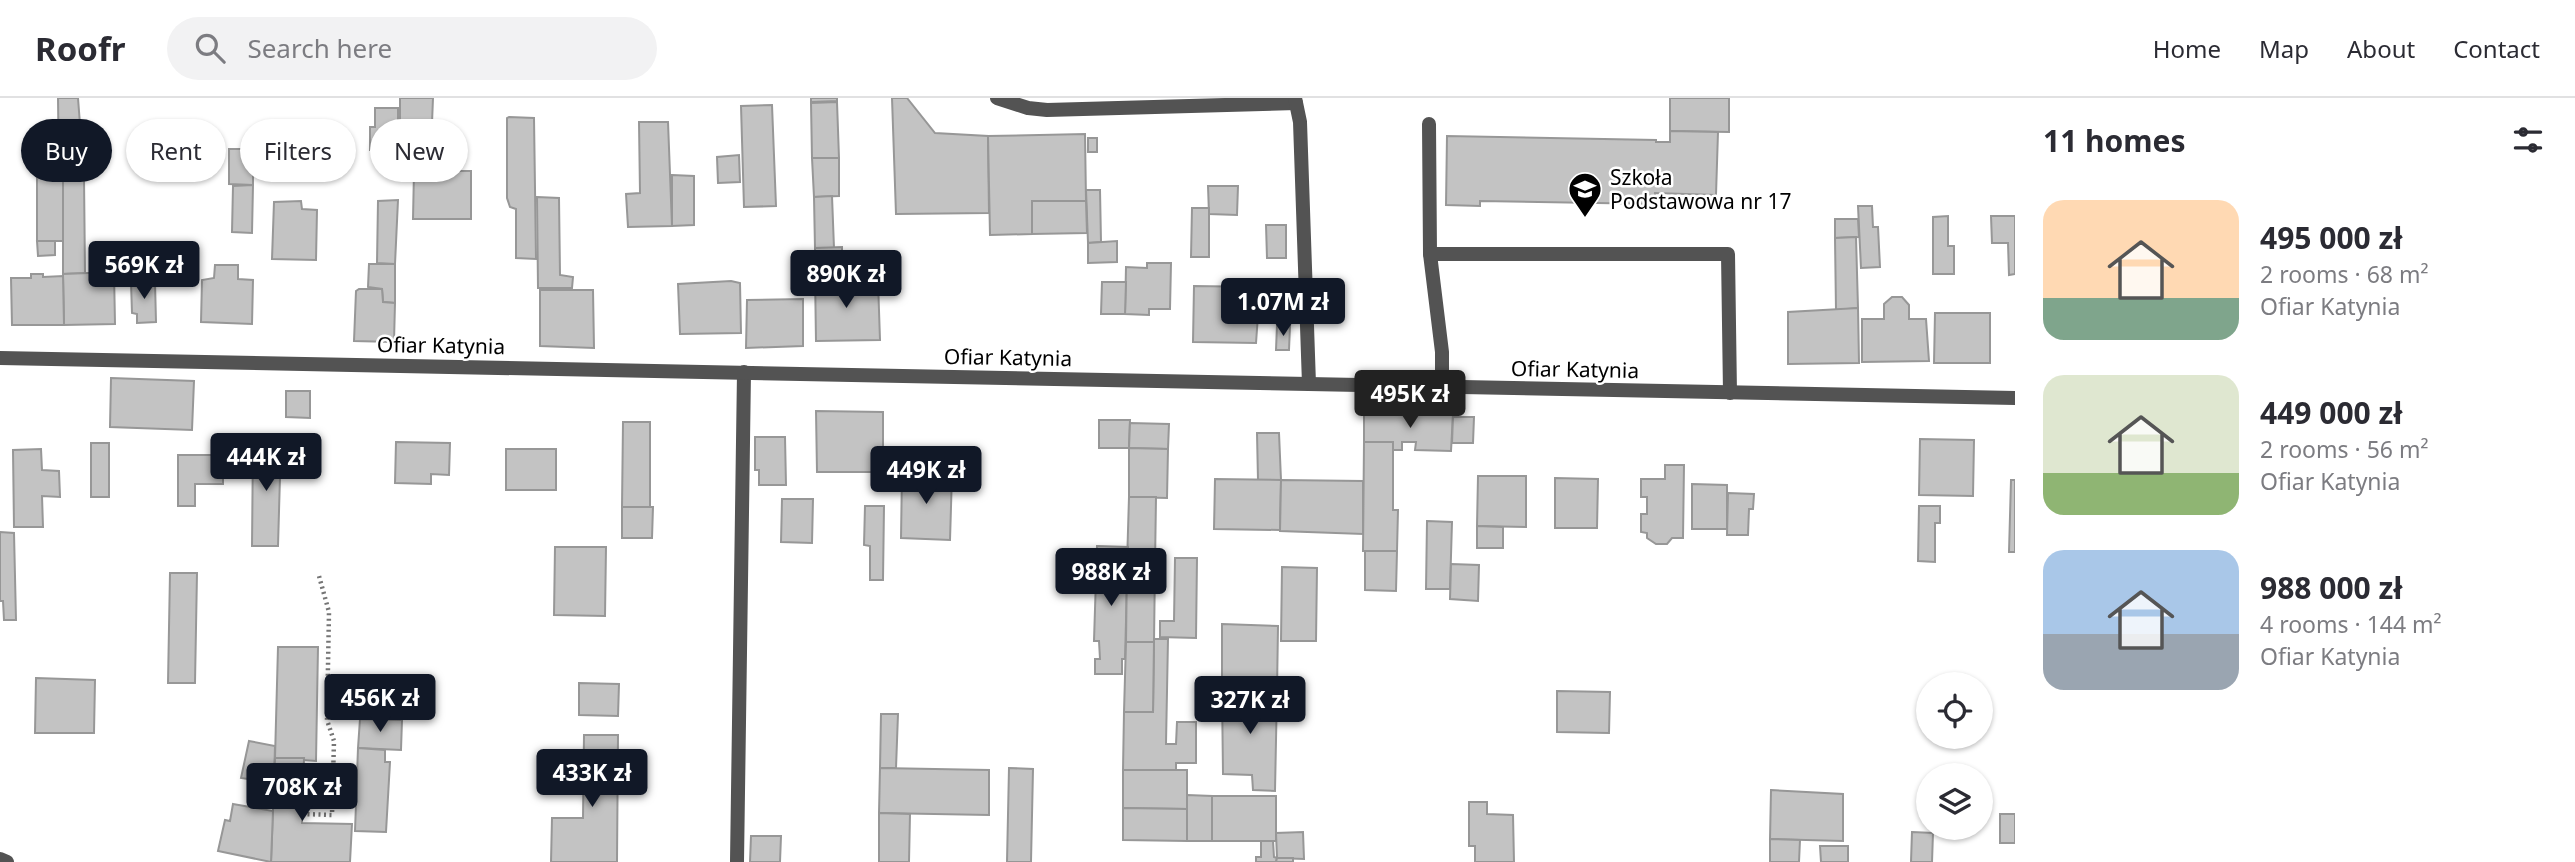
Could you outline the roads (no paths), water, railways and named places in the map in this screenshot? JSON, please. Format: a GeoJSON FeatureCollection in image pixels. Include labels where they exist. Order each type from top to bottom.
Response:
{"type":"FeatureCollection","features":[{"type":"Feature","properties":{"kind":"street"},"geometry":{"type":"LineString","coordinates":[[997,98],[1028,108],[1047,110],[1295,101],[1300,122],[1309,384]]}},
{"type":"Feature","properties":{"kind":"street"},"geometry":{"type":"LineString","coordinates":[[1429,124],[1430,254],[1442,352],[1442,387]]}},
{"type":"Feature","properties":{"kind":"street"},"geometry":{"type":"LineString","coordinates":[[1430,254],[1728,254],[1730,393]]}},
{"type":"Feature","properties":{"kind":"street","name":"Ofiar Katynia"},"geometry":{"type":"LineString","coordinates":[[0,358],[2015,398]]}},
{"type":"Feature","properties":{"kind":"street"},"geometry":{"type":"LineString","coordinates":[[737,862],[744,372]]}},
{"type":"Feature","properties":{"kind":"street"},"geometry":{"type":"LineString","coordinates":[[0,859],[7,862]]}},
{"type":"Feature","properties":{"kind":"place","name":"Szkoła Podstawowa nr 17"},"geometry":{"type":"Point","coordinates":[1585,219]}}]}
